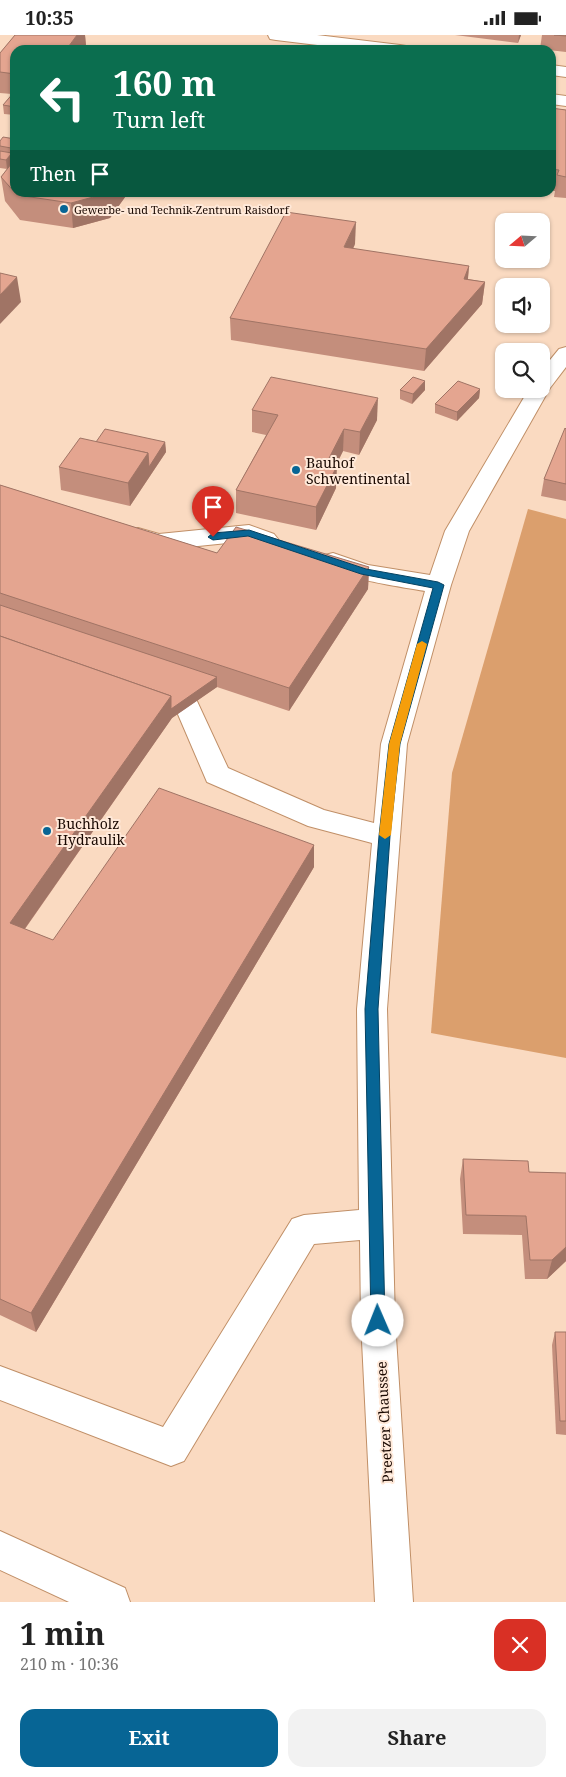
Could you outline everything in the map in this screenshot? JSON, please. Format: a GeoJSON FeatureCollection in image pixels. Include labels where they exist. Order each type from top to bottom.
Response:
{"type":"FeatureCollection","features":[{"type":"Feature","properties":{"kind":"street"},"geometry":{"type":"LineString","coordinates":[[276,35],[360,45]]}},
{"type":"Feature","properties":{"kind":"street","name":"Preetzer Chaussee"},"geometry":{"type":"LineString","coordinates":[[550,375],[566,353]]}},
{"type":"Feature","properties":{"kind":"street","name":"Preetzer Chaussee"},"geometry":{"type":"LineString","coordinates":[[394,1602],[378,1321],[372,1009],[394,744],[438,585],[457,531],[534,398]]}},
{"type":"Feature","properties":{"kind":"street"},"geometry":{"type":"LineString","coordinates":[[114,529],[159,542],[249,533],[285,545]]}},
{"type":"Feature","properties":{"kind":"street"},"geometry":{"type":"LineString","coordinates":[[311,554],[365,572],[438,585]]}},
{"type":"Feature","properties":{"kind":"street"},"geometry":{"type":"LineString","coordinates":[[136,677],[181,692],[217,775],[318,819],[385,836]]}},
{"type":"Feature","properties":{"kind":"street"},"geometry":{"type":"LineString","coordinates":[[0,1383],[171,1448],[304,1230],[376,1224]]}},
{"type":"Feature","properties":{"kind":"street"},"geometry":{"type":"LineString","coordinates":[[0,1550],[111,1602]]}},
{"type":"Feature","properties":{"kind":"shaded area"},"geometry":{"type":"Polygon","coordinates":[[[528,509],[566,519],[566,1058],[431,1033],[452,773],[528,509]]]}},
{"type":"Feature","properties":{"kind":"building"},"geometry":{"type":"Polygon","coordinates":[[[15,35],[77,35],[70,45],[10,45],[10,73],[0,72],[0,53],[15,35]]]}},
{"type":"Feature","properties":{"kind":"building"},"geometry":{"type":"Polygon","coordinates":[[[10,97],[10,106],[3,105],[10,97]]]}},
{"type":"Feature","properties":{"kind":"building"},"geometry":{"type":"Polygon","coordinates":[[[556,109],[566,110],[566,177],[557,175],[559,170],[556,170],[556,109]]]}},
{"type":"Feature","properties":{"kind":"building"},"geometry":{"type":"Polygon","coordinates":[[[3,137],[10,138],[10,148],[0,146],[0,141],[3,137]]]}},
{"type":"Feature","properties":{"kind":"building"},"geometry":{"type":"Polygon","coordinates":[[[0,151],[10,153],[6,160],[0,159],[0,151]]]}},
{"type":"Feature","properties":{"kind":"building"},"geometry":{"type":"Polygon","coordinates":[[[10,165],[10,187],[1,177],[10,165]]]}},
{"type":"Feature","properties":{"kind":"building"},"geometry":{"type":"Polygon","coordinates":[[[30,197],[93,197],[71,203],[30,197]]]}},
{"type":"Feature","properties":{"kind":"building"},"geometry":{"type":"Polygon","coordinates":[[[286,212],[356,222],[344,247],[469,266],[464,279],[485,282],[426,349],[230,318],[286,212]]]}},
{"type":"Feature","properties":{"kind":"building"},"geometry":{"type":"Polygon","coordinates":[[[0,273],[17,277],[0,295],[0,273]]]}},
{"type":"Feature","properties":{"kind":"building","name":"Bauhof Schwentinental"},"geometry":{"type":"Polygon","coordinates":[[[271,377],[378,398],[360,432],[344,429],[326,464],[337,466],[316,507],[236,490],[278,415],[252,410],[271,377]]]}},
{"type":"Feature","properties":{"kind":"building"},"geometry":{"type":"Polygon","coordinates":[[[413,377],[425,381],[413,394],[400,390],[413,377]]]}},
{"type":"Feature","properties":{"kind":"building"},"geometry":{"type":"Polygon","coordinates":[[[458,381],[480,389],[457,412],[435,404],[458,381]]]}},
{"type":"Feature","properties":{"kind":"building"},"geometry":{"type":"Polygon","coordinates":[[[105,429],[165,442],[149,467],[148,453],[96,442],[105,429]]]}},
{"type":"Feature","properties":{"kind":"building"},"geometry":{"type":"Polygon","coordinates":[[[566,429],[566,484],[544,479],[566,429]]]}},
{"type":"Feature","properties":{"kind":"building"},"geometry":{"type":"Polygon","coordinates":[[[80,438],[148,453],[128,483],[59,467],[80,438]]]}},
{"type":"Feature","properties":{"kind":"building"},"geometry":{"type":"Polygon","coordinates":[[[0,485],[217,553],[236,527],[369,567],[289,688],[0,593],[0,485]]]}},
{"type":"Feature","properties":{"kind":"building"},"geometry":{"type":"Polygon","coordinates":[[[0,605],[217,677],[171,709],[171,696],[0,636],[0,605]]]}},
{"type":"Feature","properties":{"kind":"building"},"geometry":{"type":"Polygon","coordinates":[[[0,636],[171,696],[10,923],[53,940],[159,788],[314,845],[31,1313],[0,1299],[0,636]]]}},
{"type":"Feature","properties":{"kind":"building"},"geometry":{"type":"Polygon","coordinates":[[[463,1159],[528,1161],[529,1172],[566,1173],[566,1247],[552,1260],[530,1260],[526,1216],[466,1215],[463,1159]]]}},
{"type":"Feature","properties":{"kind":"building"},"geometry":{"type":"Polygon","coordinates":[[[555,1332],[566,1332],[566,1421],[560,1421],[555,1332]]]}},
{"type":"Feature","properties":{"kind":"slow traffic"},"geometry":{"type":"LineString","coordinates":[[385,835],[394,744],[422,644]]}},
{"type":"Feature","properties":{"kind":"place","name":"Gewerbe- und Technik-Zentrum Raisdorf"},"geometry":{"type":"Point","coordinates":[64,209]}},
{"type":"Feature","properties":{"kind":"place","name":"Bauhof Schwentinental"},"geometry":{"type":"Point","coordinates":[296,470]}},
{"type":"Feature","properties":{"kind":"place","name":"Buchholz Hydraulik"},"geometry":{"type":"Point","coordinates":[47,831]}},
{"type":"Feature","properties":{"kind":"route"},"geometry":{"type":"LineString","coordinates":[[213,537],[249,533],[365,572],[438,585],[394,744],[385,836],[372,1009],[378,1321]]}}]}
